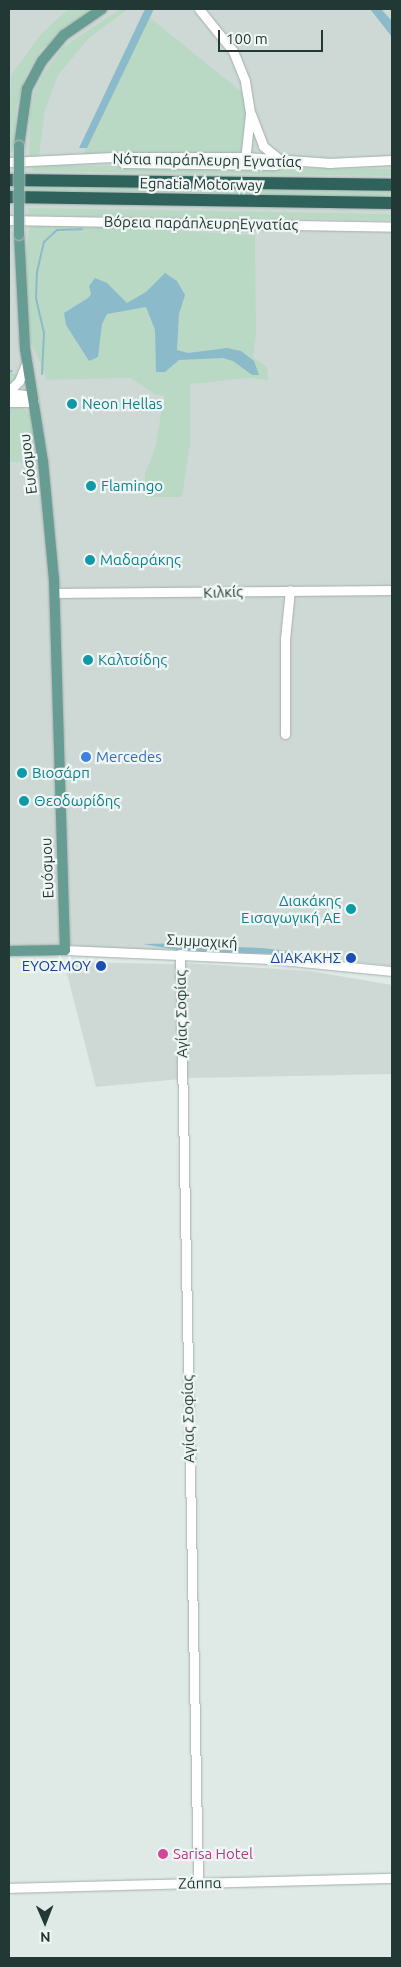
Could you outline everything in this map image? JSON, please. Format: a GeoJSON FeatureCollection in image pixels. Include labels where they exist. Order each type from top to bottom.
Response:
{"type":"FeatureCollection","features":[{"type":"Feature","properties":{"kind":"highway","name":"Egnatia Motorway"},"geometry":{"type":"LineString","coordinates":[[9,180],[392,185]]}},
{"type":"Feature","properties":{"kind":"highway","name":"Egnatia Motorway"},"geometry":{"type":"LineString","coordinates":[[9,197],[392,203]]}},
{"type":"Feature","properties":{"kind":"main road","name":"Ευόσμου"},"geometry":{"type":"LineString","coordinates":[[65,950],[54,594],[50,529],[27,361],[19,235],[19,146],[27,89],[42,61],[64,35],[102,9]]}},
{"type":"Feature","properties":{"kind":"main road","name":"Συμμαχική"},"geometry":{"type":"LineString","coordinates":[[9,952],[65,950]]}},
{"type":"Feature","properties":{"kind":"street"},"geometry":{"type":"LineString","coordinates":[[199,9],[221,34],[236,58],[245,81],[250,114],[248,160]]}},
{"type":"Feature","properties":{"kind":"street"},"geometry":{"type":"LineString","coordinates":[[250,114],[267,152],[280,160]]}},
{"type":"Feature","properties":{"kind":"street"},"geometry":{"type":"LineString","coordinates":[[248,160],[257,127]]}},
{"type":"Feature","properties":{"kind":"street","name":"Νότια παράπλευρη Εγνατίας"},"geometry":{"type":"LineString","coordinates":[[9,162],[83,161],[112,157],[332,163],[392,160]]}},
{"type":"Feature","properties":{"kind":"street","name":"Νότια παράπλευρη Εγνατίας"},"geometry":{"type":"LineString","coordinates":[[248,160],[332,163]]}},
{"type":"Feature","properties":{"kind":"street","name":"Βόρεια παράπλευρηΕγνατίας"},"geometry":{"type":"LineString","coordinates":[[9,220],[392,226]]}},
{"type":"Feature","properties":{"kind":"street"},"geometry":{"type":"LineString","coordinates":[[9,392],[19,381],[27,361]]}},
{"type":"Feature","properties":{"kind":"street"},"geometry":{"type":"LineString","coordinates":[[9,392],[25,395],[34,402]]}},
{"type":"Feature","properties":{"kind":"street"},"geometry":{"type":"LineString","coordinates":[[9,402],[34,402]]}},
{"type":"Feature","properties":{"kind":"street"},"geometry":{"type":"LineString","coordinates":[[285,734],[285,639],[290,590]]}},
{"type":"Feature","properties":{"kind":"street","name":"Κιλκίς"},"geometry":{"type":"LineString","coordinates":[[54,594],[392,590]]}},
{"type":"Feature","properties":{"kind":"street","name":"Συμμαχική"},"geometry":{"type":"LineString","coordinates":[[65,950],[180,954],[392,971]]}},
{"type":"Feature","properties":{"kind":"street","name":"Αγίας Σοφίας"},"geometry":{"type":"LineString","coordinates":[[180,954],[198,1883]]}},
{"type":"Feature","properties":{"kind":"street","name":"Ζάππα"},"geometry":{"type":"LineString","coordinates":[[9,1888],[392,1878]]}},
{"type":"Feature","properties":{"kind":"shaded area"},"geometry":{"type":"Polygon","coordinates":[[[9,9],[392,9],[392,966],[297,955],[9,948],[9,9]]]}},
{"type":"Feature","properties":{"kind":"shaded area"},"geometry":{"type":"Polygon","coordinates":[[[64,962],[176,964],[180,1079],[96,1087],[64,962]]]}},
{"type":"Feature","properties":{"kind":"shaded area"},"geometry":{"type":"Polygon","coordinates":[[[185,963],[310,971],[392,985],[392,1074],[187,1078],[185,963]]]}},
{"type":"Feature","properties":{"kind":"green space"},"geometry":{"type":"Polygon","coordinates":[[[68,9],[93,9],[41,50],[26,74],[17,105],[13,153],[9,153],[11,75],[41,34],[68,9]]]}},
{"type":"Feature","properties":{"kind":"green space"},"geometry":{"type":"Polygon","coordinates":[[[120,9],[128,9],[89,38],[58,75],[45,110],[39,155],[29,156],[30,114],[35,91],[46,70],[63,47],[120,9]]]}},
{"type":"Feature","properties":{"kind":"green space"},"geometry":{"type":"Polygon","coordinates":[[[143,12],[249,98],[246,153],[83,156],[143,12]]]}},
{"type":"Feature","properties":{"kind":"green space"},"geometry":{"type":"Polygon","coordinates":[[[32,165],[392,169],[392,176],[33,171],[32,165]]]}},
{"type":"Feature","properties":{"kind":"green space"},"geometry":{"type":"Polygon","coordinates":[[[9,186],[392,192],[392,196],[9,190],[9,186]]]}},
{"type":"Feature","properties":{"kind":"green space"},"geometry":{"type":"Polygon","coordinates":[[[28,208],[392,214],[392,220],[28,215],[28,208]]]}},
{"type":"Feature","properties":{"kind":"green space"},"geometry":{"type":"Polygon","coordinates":[[[30,223],[255,235],[256,335],[253,357],[267,367],[268,380],[249,378],[190,384],[190,443],[182,497],[145,497],[145,474],[155,449],[164,396],[155,394],[130,378],[47,380],[28,335],[24,266],[30,223]]]}},
{"type":"Feature","properties":{"kind":"green space"},"geometry":{"type":"Polygon","coordinates":[[[9,372],[19,375],[17,403],[30,415],[37,461],[9,462],[9,372]]]}},
{"type":"Feature","properties":{"kind":"water"},"geometry":{"type":"Polygon","coordinates":[[[145,9],[154,9],[87,148],[79,148],[145,9]]]}},
{"type":"Feature","properties":{"kind":"water"},"geometry":{"type":"Polygon","coordinates":[[[370,9],[381,9],[392,21],[392,37],[370,9]]]}},
{"type":"Feature","properties":{"kind":"water"},"geometry":{"type":"Polygon","coordinates":[[[165,273],[177,281],[185,295],[179,314],[177,350],[188,353],[227,348],[241,351],[254,361],[259,375],[252,375],[233,361],[223,358],[179,360],[165,372],[156,372],[155,330],[146,307],[107,314],[102,324],[98,357],[89,361],[66,325],[64,313],[88,298],[91,294],[89,286],[95,278],[107,283],[127,303],[146,292],[165,273]]]}},
{"type":"Feature","properties":{"kind":"water"},"geometry":{"type":"Polygon","coordinates":[[[187,943],[194,949],[202,946],[261,948],[317,954],[195,953],[143,944],[187,943]]]}},
{"type":"Feature","properties":{"kind":"waterway"},"geometry":{"type":"LineString","coordinates":[[42,374],[44,333],[36,298],[37,272],[44,242],[57,230],[82,229]]}},
{"type":"Feature","properties":{"kind":"place","name":"Neon Hellas"},"geometry":{"type":"Point","coordinates":[72,404]}},
{"type":"Feature","properties":{"kind":"place","name":"Flamingo"},"geometry":{"type":"Point","coordinates":[91,486]}},
{"type":"Feature","properties":{"kind":"place","name":"Μαδαράκης"},"geometry":{"type":"Point","coordinates":[90,560]}},
{"type":"Feature","properties":{"kind":"place","name":"Καλτσίδης"},"geometry":{"type":"Point","coordinates":[88,660]}},
{"type":"Feature","properties":{"kind":"place","name":"Mercedes"},"geometry":{"type":"Point","coordinates":[86,757]}},
{"type":"Feature","properties":{"kind":"place","name":"Βιοσάρπ"},"geometry":{"type":"Point","coordinates":[22,773]}},
{"type":"Feature","properties":{"kind":"place","name":"Θεοδωρίδης"},"geometry":{"type":"Point","coordinates":[24,801]}},
{"type":"Feature","properties":{"kind":"place","name":"Διακάκης Εισαγωγική ΑΕ"},"geometry":{"type":"Point","coordinates":[351,909]}},
{"type":"Feature","properties":{"kind":"place","name":"ΔΙΑΚΑΚΗΣ"},"geometry":{"type":"Point","coordinates":[351,958]}},
{"type":"Feature","properties":{"kind":"place","name":"ΕΥΟΣΜΟΥ"},"geometry":{"type":"Point","coordinates":[101,966]}},
{"type":"Feature","properties":{"kind":"place","name":"Sarisa Hotel"},"geometry":{"type":"Point","coordinates":[163,1854]}}]}
